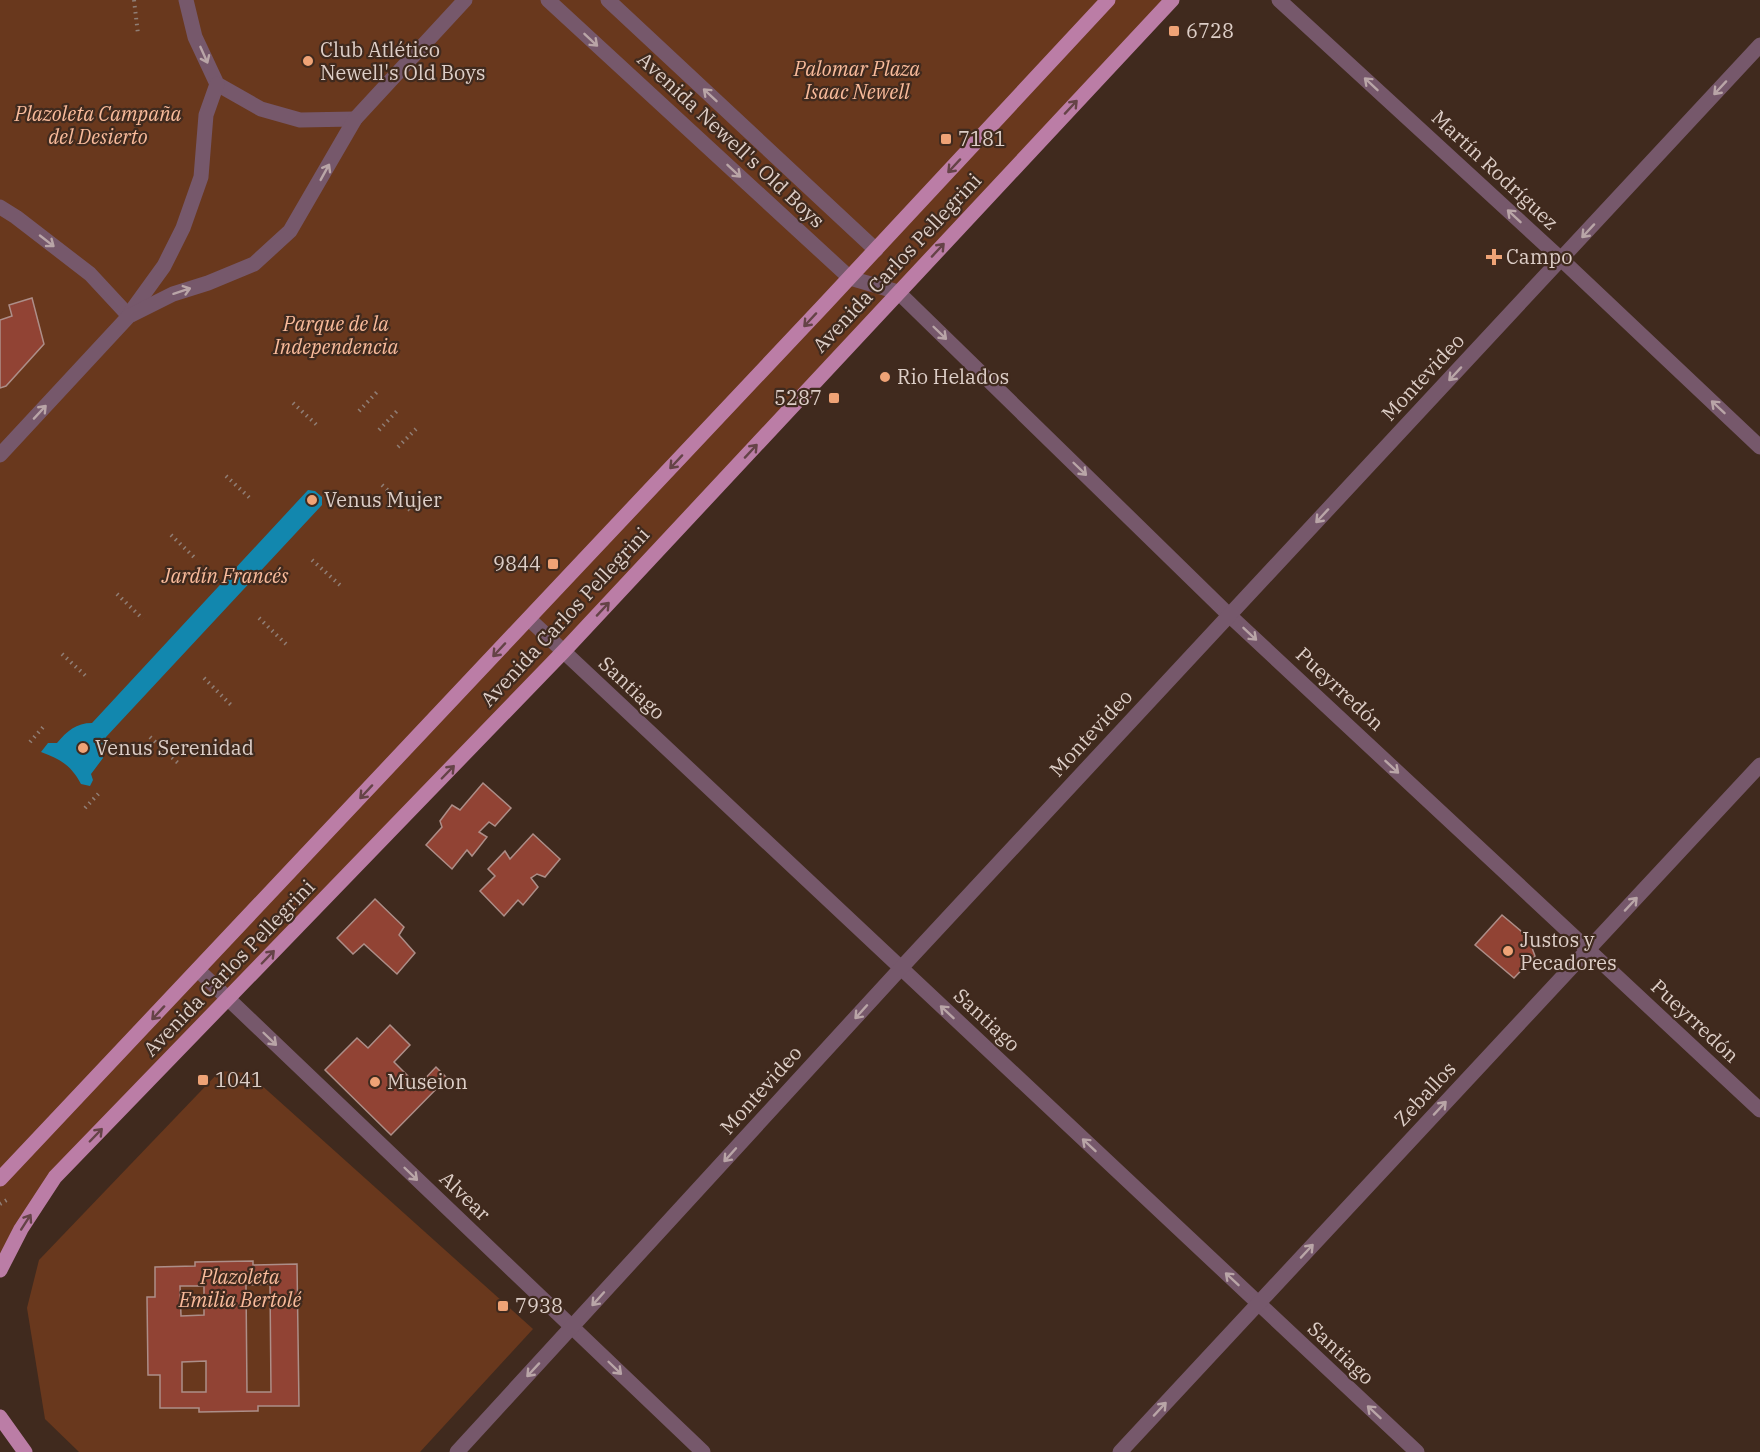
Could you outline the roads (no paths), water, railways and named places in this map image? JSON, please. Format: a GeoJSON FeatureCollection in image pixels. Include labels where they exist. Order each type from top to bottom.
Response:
{"type":"FeatureCollection","features":[{"type":"Feature","properties":{"kind":"main road","name":"Avenida Carlos Pellegrini"},"geometry":{"type":"LineString","coordinates":[[0,1179],[850,278],[1108,0]]}},
{"type":"Feature","properties":{"kind":"main road","name":"Avenida Carlos Pellegrini"},"geometry":{"type":"LineString","coordinates":[[0,1270],[21,1229],[55,1177],[563,652],[1172,0]]}},
{"type":"Feature","properties":{"kind":"main road"},"geometry":{"type":"LineString","coordinates":[[0,1417],[26,1452]]}},
{"type":"Feature","properties":{"kind":"street"},"geometry":{"type":"LineString","coordinates":[[186,0],[195,37],[217,84],[261,109],[300,120],[355,119]]}},
{"type":"Feature","properties":{"kind":"street"},"geometry":{"type":"LineString","coordinates":[[129,316],[173,294],[208,283],[254,264],[290,231],[355,119],[465,0]]}},
{"type":"Feature","properties":{"kind":"street","name":"Avenida Newell's Old Boys"},"geometry":{"type":"LineString","coordinates":[[548,0],[850,278],[898,292]]}},
{"type":"Feature","properties":{"kind":"street","name":"Avenida Newell's Old Boys"},"geometry":{"type":"LineString","coordinates":[[608,0],[876,250]]}},
{"type":"Feature","properties":{"kind":"street","name":"Martín Rodríguez"},"geometry":{"type":"LineString","coordinates":[[1279,0],[1562,260],[1760,447]]}},
{"type":"Feature","properties":{"kind":"street","name":"Montevideo"},"geometry":{"type":"LineString","coordinates":[[457,1452],[901,969],[1760,45]]}},
{"type":"Feature","properties":{"kind":"street"},"geometry":{"type":"LineString","coordinates":[[0,455],[129,316],[164,266],[183,228],[201,177],[206,115],[217,84]]}},
{"type":"Feature","properties":{"kind":"street"},"geometry":{"type":"LineString","coordinates":[[0,207],[90,274],[129,316]]}},
{"type":"Feature","properties":{"kind":"street","name":"Pueyrredón"},"geometry":{"type":"LineString","coordinates":[[898,292],[1229,615],[1760,1110]]}},
{"type":"Feature","properties":{"kind":"street","name":"Santiago"},"geometry":{"type":"LineString","coordinates":[[529,619],[1417,1452]]}},
{"type":"Feature","properties":{"kind":"street","name":"Zeballos"},"geometry":{"type":"LineString","coordinates":[[1120,1452],[1760,765]]}},
{"type":"Feature","properties":{"kind":"street","name":"Alvear"},"geometry":{"type":"LineString","coordinates":[[198,970],[703,1452]]}},
{"type":"Feature","properties":{"kind":"water"},"geometry":{"type":"Polygon","coordinates":[[[308,490],[315,491],[322,497],[322,505],[106,737],[103,758],[91,774],[93,780],[90,786],[81,784],[64,764],[41,752],[48,743],[57,743],[72,728],[92,723],[308,490]]]}},
{"type":"Feature","properties":{"kind":"place","name":"6728"},"geometry":{"type":"Point","coordinates":[1174,31]}},
{"type":"Feature","properties":{"kind":"place","name":"Club Atlético Newell's Old Boys"},"geometry":{"type":"Point","coordinates":[308,61]}},
{"type":"Feature","properties":{"kind":"place","name":"7181"},"geometry":{"type":"Point","coordinates":[946,139]}},
{"type":"Feature","properties":{"kind":"place","name":"Campo"},"geometry":{"type":"Point","coordinates":[1494,257]}},
{"type":"Feature","properties":{"kind":"place","name":"Rio Helados"},"geometry":{"type":"Point","coordinates":[885,377]}},
{"type":"Feature","properties":{"kind":"place","name":"5287"},"geometry":{"type":"Point","coordinates":[834,398]}},
{"type":"Feature","properties":{"kind":"place","name":"Venus Mujer"},"geometry":{"type":"Point","coordinates":[312,500]}},
{"type":"Feature","properties":{"kind":"place","name":"9844"},"geometry":{"type":"Point","coordinates":[553,564]}},
{"type":"Feature","properties":{"kind":"place","name":"Venus Serenidad"},"geometry":{"type":"Point","coordinates":[83,748]}},
{"type":"Feature","properties":{"kind":"place","name":"Justos y Pecadores"},"geometry":{"type":"Point","coordinates":[1508,951]}},
{"type":"Feature","properties":{"kind":"place","name":"1041"},"geometry":{"type":"Point","coordinates":[203,1080]}},
{"type":"Feature","properties":{"kind":"place","name":"Museion"},"geometry":{"type":"Point","coordinates":[375,1082]}},
{"type":"Feature","properties":{"kind":"place","name":"7938"},"geometry":{"type":"Point","coordinates":[503,1306]}},
{"type":"Feature","properties":{"kind":"park label","name":"Palomar Plaza Isaac Newell"},"geometry":{"type":"Point","coordinates":[857,80]}},
{"type":"Feature","properties":{"kind":"park label","name":"Plazoleta Campaña del Desierto"},"geometry":{"type":"Point","coordinates":[98,126]}},
{"type":"Feature","properties":{"kind":"park label","name":"Parque de la Independencia"},"geometry":{"type":"Point","coordinates":[336,336]}},
{"type":"Feature","properties":{"kind":"park label","name":"Jardín Francés"},"geometry":{"type":"Point","coordinates":[225,576]}},
{"type":"Feature","properties":{"kind":"park label","name":"Plazoleta Emilia Bertolé"},"geometry":{"type":"Point","coordinates":[240,1288]}}]}
